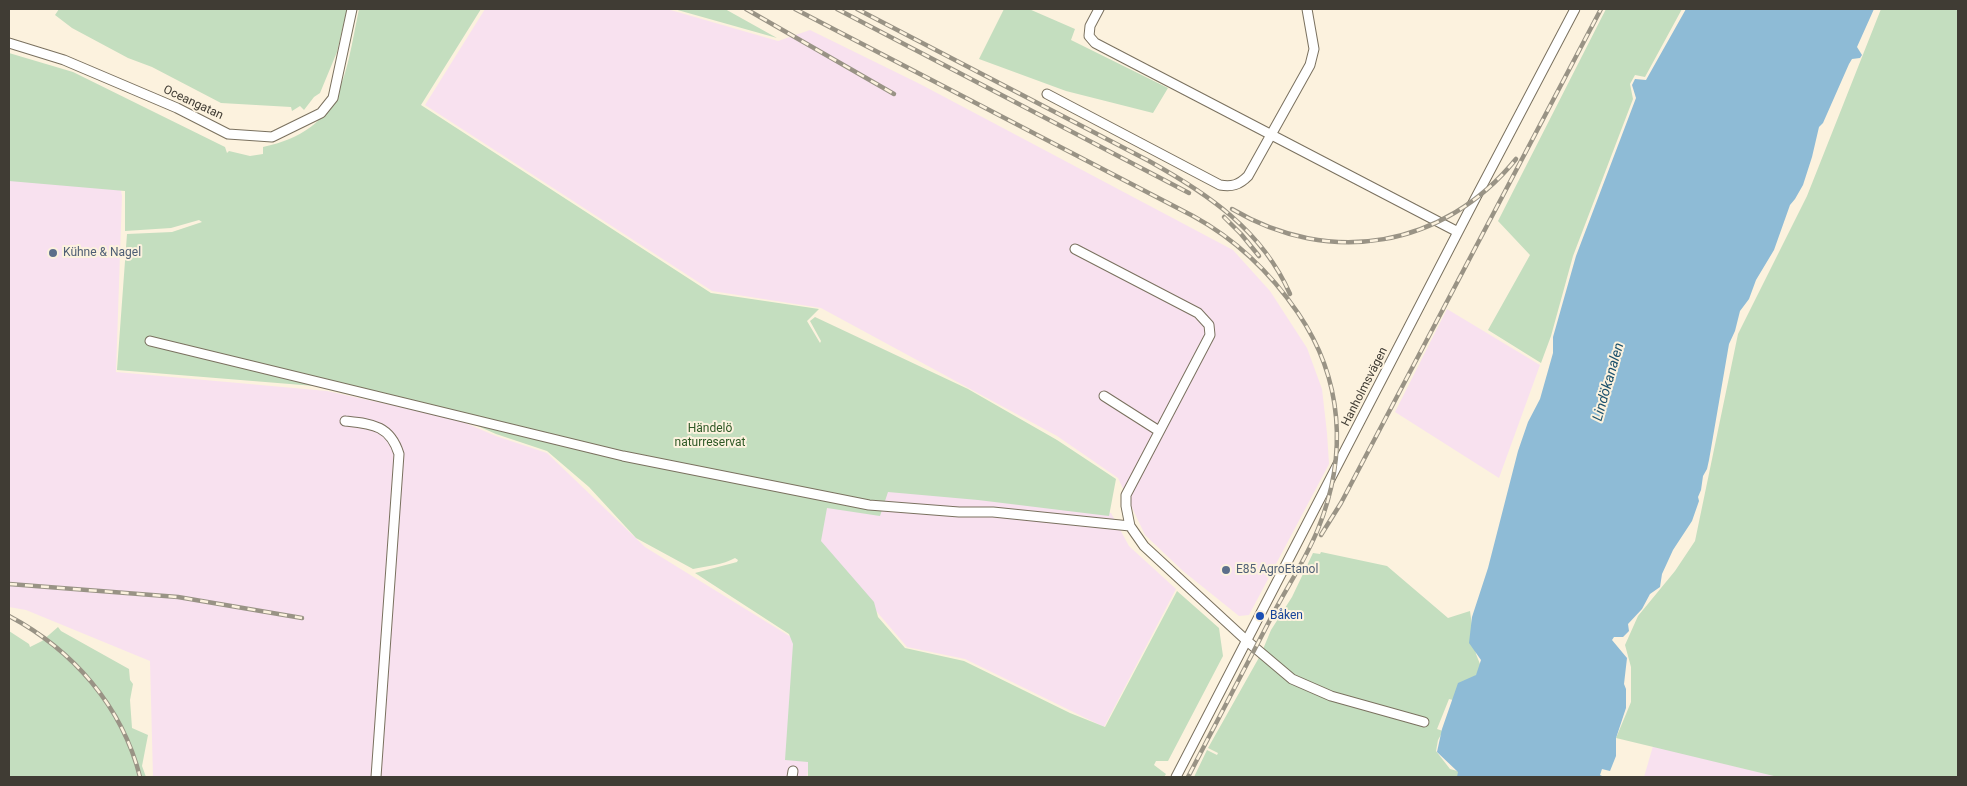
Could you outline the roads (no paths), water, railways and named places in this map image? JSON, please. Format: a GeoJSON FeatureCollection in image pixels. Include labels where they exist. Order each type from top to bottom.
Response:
{"type":"FeatureCollection","features":[{"type":"Feature","properties":{"kind":"street","name":"Oceangatan"},"geometry":{"type":"LineString","coordinates":[[9,43],[64,60],[177,108],[228,134],[272,137],[321,113],[333,98],[352,9]]}},
{"type":"Feature","properties":{"kind":"street"},"geometry":{"type":"LineString","coordinates":[[1099,9],[1090,26],[1089,36],[1095,43],[1458,232]]}},
{"type":"Feature","properties":{"kind":"street"},"geometry":{"type":"LineString","coordinates":[[1046,94],[1220,185],[1231,187],[1241,183],[1248,176],[1310,65],[1314,49],[1307,9]]}},
{"type":"Feature","properties":{"kind":"street","name":"Hanholmsvägen"},"geometry":{"type":"LineString","coordinates":[[1176,777],[1575,9]]}},
{"type":"Feature","properties":{"kind":"street"},"geometry":{"type":"LineString","coordinates":[[1075,249],[1198,312],[1209,325],[1210,335],[1126,495],[1130,526],[1144,546],[1247,641],[1292,678],[1332,696],[1424,722]]}},
{"type":"Feature","properties":{"kind":"street"},"geometry":{"type":"LineString","coordinates":[[150,341],[623,456],[869,505],[959,512],[993,512],[1130,526]]}},
{"type":"Feature","properties":{"kind":"street"},"geometry":{"type":"LineString","coordinates":[[1104,396],[1159,431]]}},
{"type":"Feature","properties":{"kind":"street"},"geometry":{"type":"LineString","coordinates":[[345,420],[368,423],[380,427],[390,435],[399,454],[376,777]]}},
{"type":"Feature","properties":{"kind":"water","name":"Lindökanalen"},"geometry":{"type":"Polygon","coordinates":[[[1686,9],[1874,9],[1857,47],[1862,55],[1860,58],[1852,59],[1849,64],[1823,123],[1819,127],[1803,185],[1790,205],[1774,250],[1756,280],[1749,299],[1740,311],[1735,331],[1729,344],[1709,460],[1692,521],[1673,550],[1662,574],[1660,587],[1650,594],[1642,609],[1628,624],[1629,631],[1623,637],[1614,637],[1612,640],[1627,658],[1624,684],[1626,689],[1626,708],[1616,738],[1616,756],[1610,771],[1602,769],[1600,775],[1604,777],[1457,777],[1458,772],[1437,752],[1442,729],[1458,683],[1476,675],[1481,660],[1469,643],[1472,617],[1488,568],[1518,451],[1528,422],[1540,399],[1553,353],[1553,337],[1576,256],[1636,98],[1632,85],[1635,79],[1646,80],[1686,9]]]}},
{"type":"Feature","properties":{"kind":"railway"},"geometry":{"type":"LineString","coordinates":[[746,9],[894,94]]}},
{"type":"Feature","properties":{"kind":"railway"},"geometry":{"type":"LineString","coordinates":[[795,9],[1209,225],[1252,258],[1276,284],[1298,313],[1313,338],[1324,364],[1332,391],[1336,418],[1337,446],[1328,501],[1308,551],[1188,777]]}},
{"type":"Feature","properties":{"kind":"railway"},"geometry":{"type":"LineString","coordinates":[[837,9],[1189,193]]}},
{"type":"Feature","properties":{"kind":"railway"},"geometry":{"type":"LineString","coordinates":[[857,9],[1149,161],[1192,187],[1249,232],[1278,271],[1290,294]]}},
{"type":"Feature","properties":{"kind":"railway"},"geometry":{"type":"LineString","coordinates":[[1321,535],[1341,503],[1601,9]]}},
{"type":"Feature","properties":{"kind":"railway"},"geometry":{"type":"LineString","coordinates":[[1232,209],[1269,227],[1308,238],[1346,242],[1384,239],[1420,229],[1455,213],[1487,189],[1516,159]]}},
{"type":"Feature","properties":{"kind":"railway"},"geometry":{"type":"LineString","coordinates":[[1224,217],[1259,256]]}},
{"type":"Feature","properties":{"kind":"railway"},"geometry":{"type":"LineString","coordinates":[[9,584],[178,597],[302,618]]}},
{"type":"Feature","properties":{"kind":"railway"},"geometry":{"type":"LineString","coordinates":[[9,616],[54,646],[74,663],[92,683],[108,704],[121,727],[132,751],[140,777]]}},
{"type":"Feature","properties":{"kind":"place","name":"Kühne & Nagel"},"geometry":{"type":"Point","coordinates":[53,253]}},
{"type":"Feature","properties":{"kind":"place","name":"E85 AgroEtanol"},"geometry":{"type":"Point","coordinates":[1226,570]}},
{"type":"Feature","properties":{"kind":"place","name":"Båken"},"geometry":{"type":"Point","coordinates":[1260,616]}},
{"type":"Feature","properties":{"kind":"park label","name":"Händelö naturreservat"},"geometry":{"type":"Point","coordinates":[710,436]}}]}
